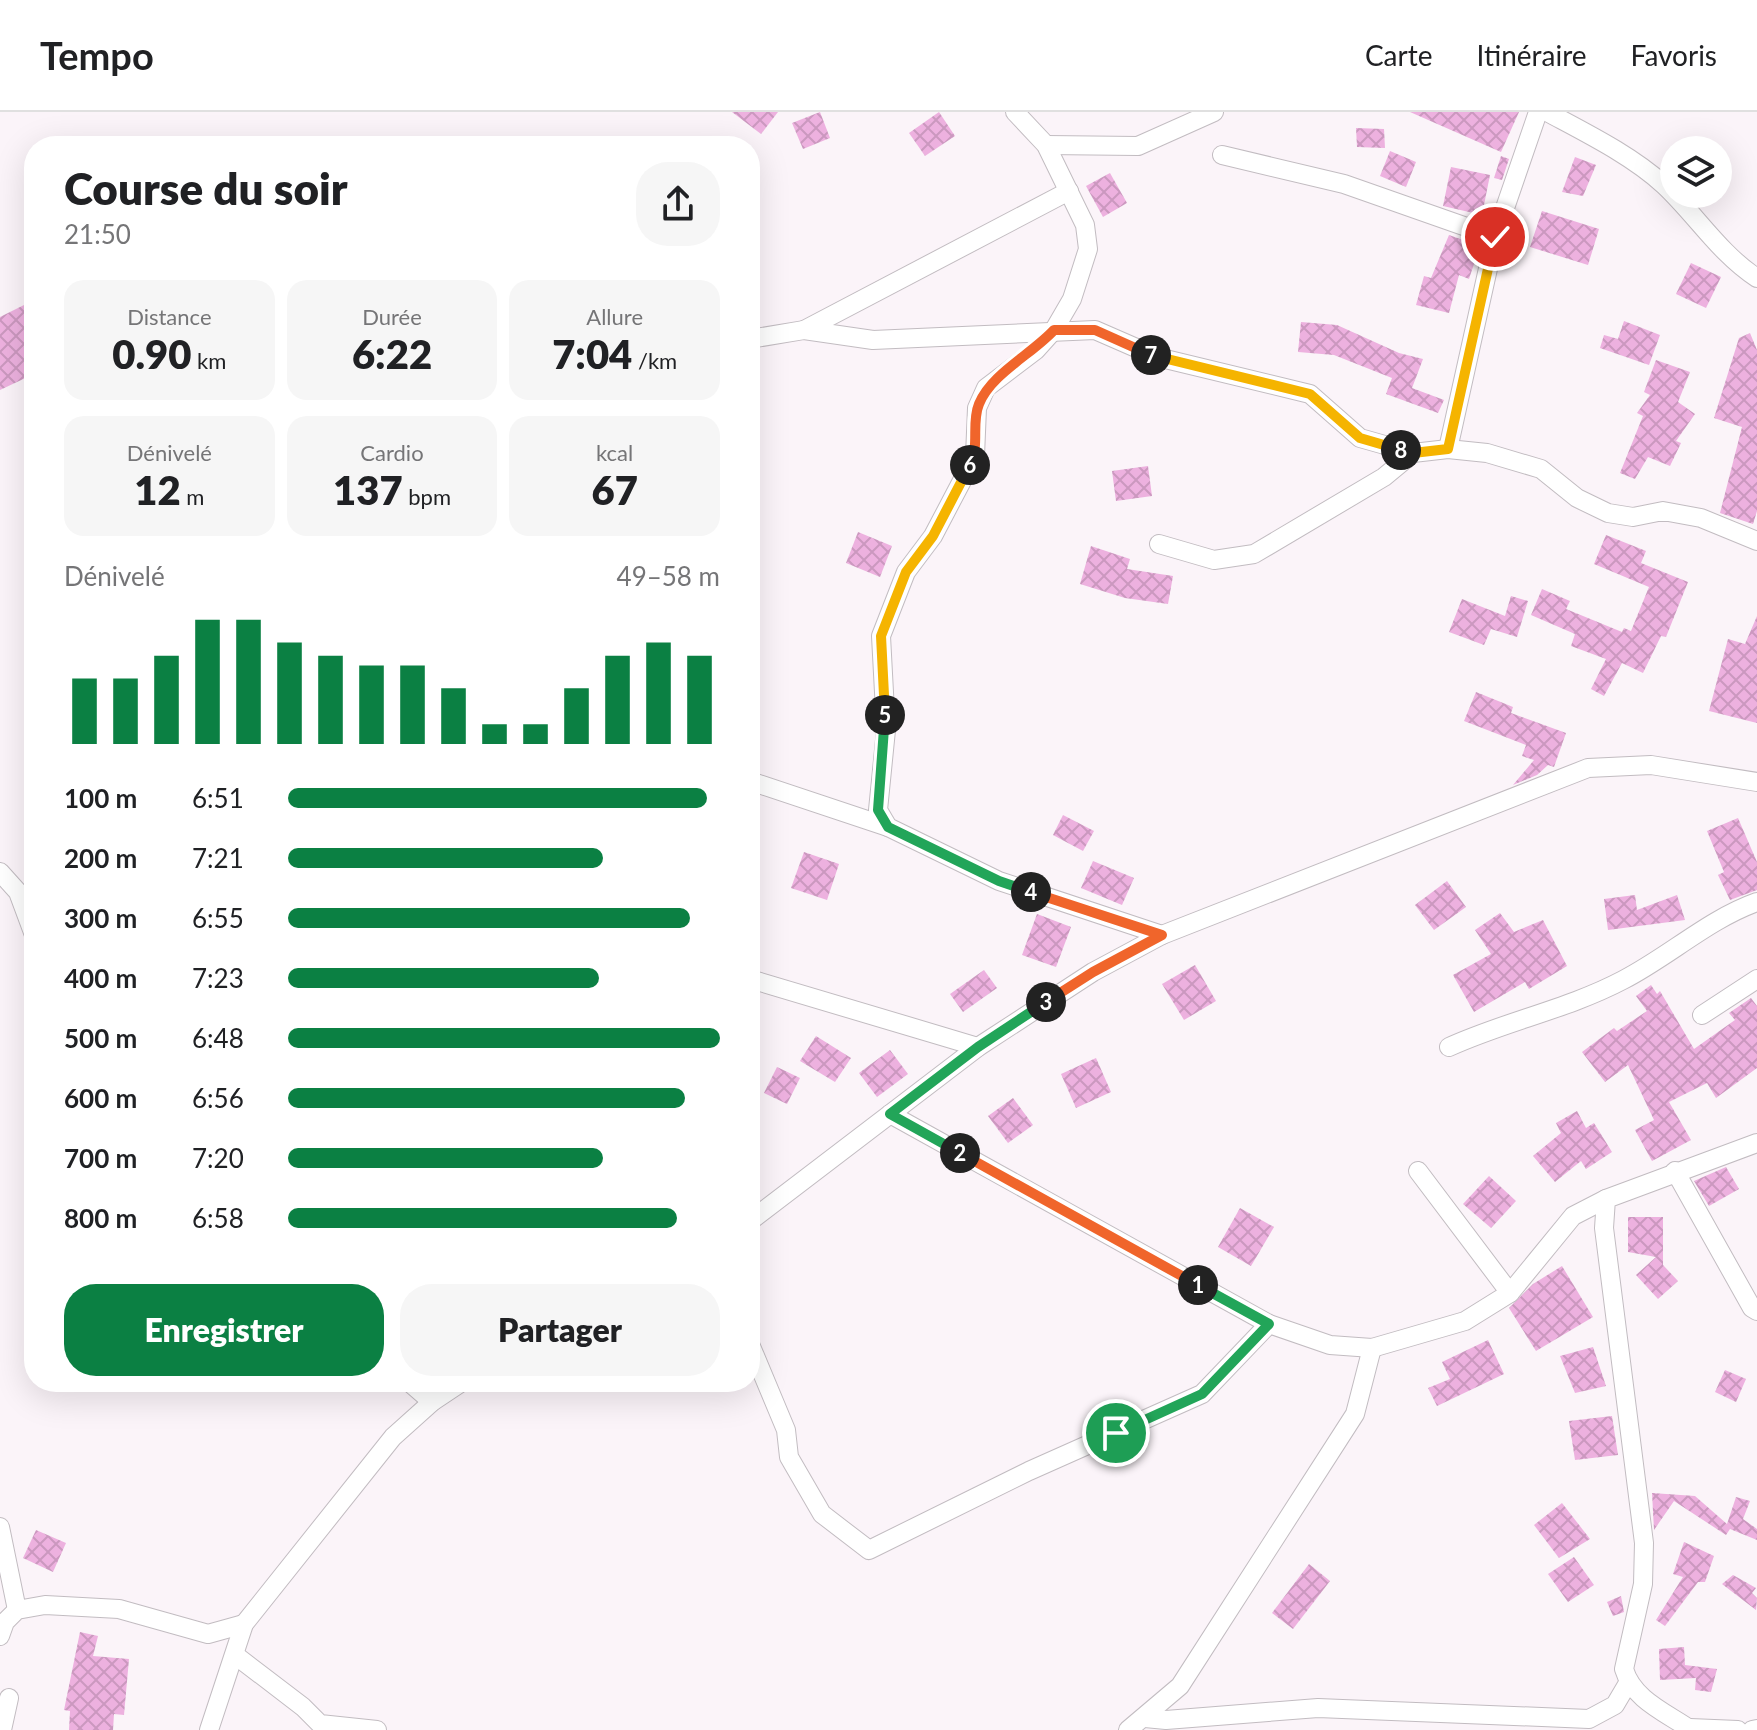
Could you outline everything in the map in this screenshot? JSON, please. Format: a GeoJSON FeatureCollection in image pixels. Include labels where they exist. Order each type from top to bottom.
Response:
{"type":"FeatureCollection","features":[{"type":"Feature","properties":{"kind":"street"},"geometry":{"type":"LineString","coordinates":[[888,827],[878,810],[886,730],[881,636],[906,572],[933,536],[975,456],[977,408],[986,388],[1036,350],[1054,330],[1072,299],[1088,249],[1085,225],[1046,145],[1015,112]]}},
{"type":"Feature","properties":{"kind":"street"},"geometry":{"type":"LineString","coordinates":[[1046,145],[1138,146],[1214,112]]}},
{"type":"Feature","properties":{"kind":"street"},"geometry":{"type":"LineString","coordinates":[[1448,449],[1495,237],[1549,113],[1660,181],[1732,259],[1757,278]]}},
{"type":"Feature","properties":{"kind":"street"},"geometry":{"type":"LineString","coordinates":[[1222,155],[1344,184],[1495,237]]}},
{"type":"Feature","properties":{"kind":"street"},"geometry":{"type":"LineString","coordinates":[[804,330],[1069,191]]}},
{"type":"Feature","properties":{"kind":"street"},"geometry":{"type":"LineString","coordinates":[[760,337],[804,330],[873,340],[1095,330],[1157,357],[1310,394],[1360,438],[1413,453],[1448,449],[1487,453],[1541,469],[1577,498],[1608,513],[1633,517],[1663,511],[1701,518],[1757,541]]}},
{"type":"Feature","properties":{"kind":"street"},"geometry":{"type":"LineString","coordinates":[[1159,544],[1214,560],[1254,554],[1384,477],[1413,453]]}},
{"type":"Feature","properties":{"kind":"street"},"geometry":{"type":"LineString","coordinates":[[760,1213],[978,1047],[1093,972],[1162,935],[1588,768],[1651,765],[1757,782]]}},
{"type":"Feature","properties":{"kind":"street"},"geometry":{"type":"LineString","coordinates":[[760,784],[888,827],[999,881],[1162,935]]}},
{"type":"Feature","properties":{"kind":"street"},"geometry":{"type":"LineString","coordinates":[[0,872],[18,892],[24,908]]}},
{"type":"Feature","properties":{"kind":"street"},"geometry":{"type":"LineString","coordinates":[[1449,1047],[1495,1026],[1549,1011],[1622,981],[1757,902]]}},
{"type":"Feature","properties":{"kind":"street"},"geometry":{"type":"LineString","coordinates":[[1702,1015],[1757,979]]}},
{"type":"Feature","properties":{"kind":"street"},"geometry":{"type":"LineString","coordinates":[[760,982],[978,1047]]}},
{"type":"Feature","properties":{"kind":"street"},"geometry":{"type":"LineString","coordinates":[[890,1114],[1269,1324],[1330,1345],[1372,1348],[1465,1321],[1510,1293],[1573,1216],[1675,1171],[1757,1143]]}},
{"type":"Feature","properties":{"kind":"street"},"geometry":{"type":"LineString","coordinates":[[1418,1171],[1510,1293]]}},
{"type":"Feature","properties":{"kind":"street"},"geometry":{"type":"LineString","coordinates":[[1675,1171],[1752,1308],[1757,1311]]}},
{"type":"Feature","properties":{"kind":"street"},"geometry":{"type":"LineString","coordinates":[[1606,1199],[1604,1228],[1644,1543],[1643,1584],[1624,1669],[1628,1683],[1660,1712],[1690,1729],[1738,1730]]}},
{"type":"Feature","properties":{"kind":"street"},"geometry":{"type":"LineString","coordinates":[[760,1368],[786,1430],[789,1457],[822,1514],[869,1550],[1029,1471],[1202,1394],[1269,1324]]}},
{"type":"Feature","properties":{"kind":"street"},"geometry":{"type":"LineString","coordinates":[[1128,1730],[1180,1686],[1355,1414],[1372,1348]]}},
{"type":"Feature","properties":{"kind":"street"},"geometry":{"type":"LineString","coordinates":[[420,1392],[432,1402]]}},
{"type":"Feature","properties":{"kind":"street"},"geometry":{"type":"LineString","coordinates":[[209,1730],[244,1624],[393,1437],[447,1392]]}},
{"type":"Feature","properties":{"kind":"street"},"geometry":{"type":"LineString","coordinates":[[0,1527],[17,1610]]}},
{"type":"Feature","properties":{"kind":"street"},"geometry":{"type":"LineString","coordinates":[[0,1636],[5,1622],[17,1610],[45,1605],[119,1609],[208,1634],[244,1624]]}},
{"type":"Feature","properties":{"kind":"street"},"geometry":{"type":"LineString","coordinates":[[235,1655],[303,1707],[320,1724],[377,1730]]}},
{"type":"Feature","properties":{"kind":"street"},"geometry":{"type":"LineString","coordinates":[[1145,1718],[1166,1720],[1318,1708],[1589,1719],[1615,1705],[1628,1683]]}},
{"type":"Feature","properties":{"kind":"street"},"geometry":{"type":"LineString","coordinates":[[2,1730],[9,1698]]}},
{"type":"Feature","properties":{"kind":"building"},"geometry":{"type":"Polygon","coordinates":[[[732,112],[778,112],[761,134],[732,112]]]}},
{"type":"Feature","properties":{"kind":"building"},"geometry":{"type":"Polygon","coordinates":[[[820,112],[830,138],[803,149],[792,123],[820,112]]]}},
{"type":"Feature","properties":{"kind":"building"},"geometry":{"type":"Polygon","coordinates":[[[939,112],[955,136],[925,156],[909,133],[939,112]]]}},
{"type":"Feature","properties":{"kind":"building"},"geometry":{"type":"Polygon","coordinates":[[[1410,112],[1519,112],[1501,152],[1410,112]]]}},
{"type":"Feature","properties":{"kind":"building"},"geometry":{"type":"Polygon","coordinates":[[[1356,128],[1384,129],[1385,148],[1357,147],[1356,128]]]}},
{"type":"Feature","properties":{"kind":"building"},"geometry":{"type":"Polygon","coordinates":[[[1390,151],[1416,162],[1406,187],[1380,176],[1390,151]]]}},
{"type":"Feature","properties":{"kind":"building"},"geometry":{"type":"Polygon","coordinates":[[[1501,156],[1509,159],[1502,180],[1494,178],[1501,156]]]}},
{"type":"Feature","properties":{"kind":"building"},"geometry":{"type":"Polygon","coordinates":[[[1575,157],[1596,165],[1583,196],[1562,192],[1575,157]]]}},
{"type":"Feature","properties":{"kind":"building"},"geometry":{"type":"Polygon","coordinates":[[[1451,167],[1490,175],[1482,215],[1443,206],[1451,167]]]}},
{"type":"Feature","properties":{"kind":"building"},"geometry":{"type":"Polygon","coordinates":[[[1110,173],[1127,203],[1103,217],[1086,186],[1110,173]]]}},
{"type":"Feature","properties":{"kind":"building"},"geometry":{"type":"Polygon","coordinates":[[[1542,211],[1599,229],[1588,265],[1530,247],[1542,211]]]}},
{"type":"Feature","properties":{"kind":"building"},"geometry":{"type":"Polygon","coordinates":[[[1449,235],[1480,246],[1469,279],[1459,275],[1449,313],[1416,305],[1424,276],[1431,278],[1449,235]]]}},
{"type":"Feature","properties":{"kind":"building"},"geometry":{"type":"Polygon","coordinates":[[[1691,263],[1721,277],[1706,308],[1676,294],[1691,263]]]}},
{"type":"Feature","properties":{"kind":"building"},"geometry":{"type":"Polygon","coordinates":[[[24,305],[24,379],[0,390],[0,317],[24,305]]]}},
{"type":"Feature","properties":{"kind":"building"},"geometry":{"type":"Polygon","coordinates":[[[1624,321],[1660,335],[1649,365],[1600,348],[1604,335],[1618,339],[1624,321]]]}},
{"type":"Feature","properties":{"kind":"building"},"geometry":{"type":"Polygon","coordinates":[[[1301,322],[1337,325],[1399,353],[1423,359],[1412,388],[1444,400],[1438,413],[1386,394],[1392,378],[1334,355],[1298,352],[1301,322]]]}},
{"type":"Feature","properties":{"kind":"building"},"geometry":{"type":"Polygon","coordinates":[[[1750,333],[1757,350],[1757,511],[1753,524],[1720,513],[1742,427],[1714,418],[1739,338],[1750,333]]]}},
{"type":"Feature","properties":{"kind":"building"},"geometry":{"type":"Polygon","coordinates":[[[1656,360],[1690,372],[1678,402],[1695,414],[1676,441],[1681,443],[1670,466],[1648,457],[1635,479],[1620,473],[1643,416],[1637,413],[1650,395],[1644,392],[1656,360]]]}},
{"type":"Feature","properties":{"kind":"building"},"geometry":{"type":"Polygon","coordinates":[[[1148,466],[1152,496],[1116,501],[1112,471],[1148,466]]]}},
{"type":"Feature","properties":{"kind":"building"},"geometry":{"type":"Polygon","coordinates":[[[858,532],[892,546],[880,577],[846,563],[858,532]]]}},
{"type":"Feature","properties":{"kind":"building"},"geometry":{"type":"Polygon","coordinates":[[[1606,535],[1646,551],[1641,563],[1688,582],[1666,637],[1661,636],[1643,673],[1622,663],[1604,696],[1591,689],[1606,659],[1571,646],[1575,634],[1531,615],[1542,589],[1570,601],[1566,609],[1622,632],[1624,628],[1631,631],[1649,587],[1594,564],[1606,535]]]}},
{"type":"Feature","properties":{"kind":"building"},"geometry":{"type":"Polygon","coordinates":[[[1091,546],[1130,559],[1127,569],[1173,576],[1168,604],[1125,598],[1080,584],[1091,546]]]}},
{"type":"Feature","properties":{"kind":"building"},"geometry":{"type":"Polygon","coordinates":[[[1511,596],[1528,601],[1517,637],[1491,629],[1484,645],[1449,632],[1462,599],[1505,616],[1511,596]]]}},
{"type":"Feature","properties":{"kind":"building"},"geometry":{"type":"Polygon","coordinates":[[[1757,616],[1757,723],[1709,711],[1728,639],[1745,644],[1757,616]]]}},
{"type":"Feature","properties":{"kind":"building"},"geometry":{"type":"Polygon","coordinates":[[[1476,692],[1513,707],[1511,713],[1566,733],[1554,767],[1548,765],[1537,775],[1513,785],[1534,760],[1522,756],[1526,745],[1464,721],[1476,692]]]}},
{"type":"Feature","properties":{"kind":"building"},"geometry":{"type":"Polygon","coordinates":[[[1063,815],[1094,831],[1083,851],[1053,835],[1063,815]]]}},
{"type":"Feature","properties":{"kind":"building"},"geometry":{"type":"Polygon","coordinates":[[[1738,818],[1757,862],[1757,890],[1730,900],[1718,875],[1724,872],[1707,831],[1738,818]]]}},
{"type":"Feature","properties":{"kind":"building"},"geometry":{"type":"Polygon","coordinates":[[[804,852],[839,864],[827,900],[791,888],[804,852]]]}},
{"type":"Feature","properties":{"kind":"building"},"geometry":{"type":"Polygon","coordinates":[[[1093,861],[1134,878],[1122,905],[1081,888],[1093,861]]]}},
{"type":"Feature","properties":{"kind":"building"},"geometry":{"type":"Polygon","coordinates":[[[1447,881],[1466,907],[1434,930],[1415,905],[1447,881]]]}},
{"type":"Feature","properties":{"kind":"building"},"geometry":{"type":"Polygon","coordinates":[[[1635,895],[1637,910],[1677,895],[1685,920],[1608,930],[1604,899],[1635,895]]]}},
{"type":"Feature","properties":{"kind":"building"},"geometry":{"type":"Polygon","coordinates":[[[1500,913],[1514,932],[1543,920],[1567,966],[1529,989],[1525,982],[1474,1012],[1453,975],[1491,954],[1475,930],[1500,913]]]}},
{"type":"Feature","properties":{"kind":"building"},"geometry":{"type":"Polygon","coordinates":[[[1037,914],[1071,927],[1056,967],[1022,955],[1037,914]]]}},
{"type":"Feature","properties":{"kind":"building"},"geometry":{"type":"Polygon","coordinates":[[[1195,965],[1216,1001],[1184,1020],[1162,984],[1195,965]]]}},
{"type":"Feature","properties":{"kind":"building"},"geometry":{"type":"Polygon","coordinates":[[[984,970],[997,988],[963,1012],[950,994],[984,970]]]}},
{"type":"Feature","properties":{"kind":"building"},"geometry":{"type":"Polygon","coordinates":[[[1651,985],[1657,994],[1660,991],[1694,1049],[1735,1020],[1729,1013],[1751,998],[1757,1006],[1757,1068],[1716,1098],[1707,1083],[1669,1102],[1691,1140],[1652,1161],[1635,1130],[1654,1120],[1628,1065],[1605,1082],[1582,1052],[1614,1028],[1617,1031],[1647,1011],[1636,996],[1651,985]]]}},
{"type":"Feature","properties":{"kind":"building"},"geometry":{"type":"Polygon","coordinates":[[[816,1036],[851,1058],[835,1082],[800,1061],[816,1036]]]}},
{"type":"Feature","properties":{"kind":"building"},"geometry":{"type":"Polygon","coordinates":[[[890,1050],[908,1074],[877,1097],[859,1073],[890,1050]]]}},
{"type":"Feature","properties":{"kind":"building"},"geometry":{"type":"Polygon","coordinates":[[[1096,1058],[1111,1092],[1076,1108],[1061,1074],[1096,1058]]]}},
{"type":"Feature","properties":{"kind":"building"},"geometry":{"type":"Polygon","coordinates":[[[777,1067],[800,1078],[787,1104],[764,1093],[777,1067]]]}},
{"type":"Feature","properties":{"kind":"building"},"geometry":{"type":"Polygon","coordinates":[[[1013,1098],[1033,1125],[1008,1143],[988,1116],[1013,1098]]]}},
{"type":"Feature","properties":{"kind":"building"},"geometry":{"type":"Polygon","coordinates":[[[1577,1111],[1586,1128],[1594,1123],[1612,1152],[1586,1169],[1581,1161],[1555,1182],[1533,1156],[1561,1133],[1556,1123],[1577,1111]]]}},
{"type":"Feature","properties":{"kind":"building"},"geometry":{"type":"Polygon","coordinates":[[[1726,1167],[1739,1189],[1709,1206],[1694,1181],[1726,1167]]]}},
{"type":"Feature","properties":{"kind":"building"},"geometry":{"type":"Polygon","coordinates":[[[1489,1176],[1516,1201],[1491,1228],[1463,1204],[1489,1176]]]}},
{"type":"Feature","properties":{"kind":"building"},"geometry":{"type":"Polygon","coordinates":[[[1240,1208],[1274,1227],[1251,1266],[1218,1247],[1240,1208]]]}},
{"type":"Feature","properties":{"kind":"building"},"geometry":{"type":"Polygon","coordinates":[[[1628,1217],[1663,1217],[1663,1265],[1678,1281],[1658,1299],[1636,1275],[1656,1257],[1628,1252],[1628,1217]]]}},
{"type":"Feature","properties":{"kind":"building"},"geometry":{"type":"Polygon","coordinates":[[[1562,1266],[1593,1317],[1536,1351],[1509,1308],[1533,1284],[1562,1266]]]}},
{"type":"Feature","properties":{"kind":"building"},"geometry":{"type":"Polygon","coordinates":[[[1488,1340],[1504,1374],[1437,1406],[1428,1388],[1450,1379],[1442,1362],[1488,1340]]]}},
{"type":"Feature","properties":{"kind":"building"},"geometry":{"type":"Polygon","coordinates":[[[1593,1347],[1606,1386],[1575,1393],[1560,1356],[1593,1347]]]}},
{"type":"Feature","properties":{"kind":"building"},"geometry":{"type":"Polygon","coordinates":[[[1725,1370],[1746,1379],[1736,1402],[1715,1392],[1725,1370]]]}},
{"type":"Feature","properties":{"kind":"building"},"geometry":{"type":"Polygon","coordinates":[[[1612,1416],[1618,1455],[1575,1460],[1569,1421],[1612,1416]]]}},
{"type":"Feature","properties":{"kind":"building"},"geometry":{"type":"Polygon","coordinates":[[[1652,1493],[1695,1496],[1727,1524],[1736,1497],[1750,1501],[1743,1519],[1757,1529],[1757,1540],[1730,1529],[1726,1535],[1674,1501],[1654,1530],[1652,1493]]]}},
{"type":"Feature","properties":{"kind":"building"},"geometry":{"type":"Polygon","coordinates":[[[1562,1503],[1590,1539],[1559,1558],[1534,1525],[1562,1503]]]}},
{"type":"Feature","properties":{"kind":"building"},"geometry":{"type":"Polygon","coordinates":[[[36,1530],[66,1543],[53,1572],[23,1558],[36,1530]]]}},
{"type":"Feature","properties":{"kind":"building"},"geometry":{"type":"Polygon","coordinates":[[[1684,1542],[1714,1556],[1705,1582],[1698,1582],[1665,1626],[1656,1620],[1683,1577],[1673,1574],[1684,1542]]]}},
{"type":"Feature","properties":{"kind":"building"},"geometry":{"type":"Polygon","coordinates":[[[1574,1557],[1594,1585],[1568,1602],[1548,1574],[1574,1557]]]}},
{"type":"Feature","properties":{"kind":"building"},"geometry":{"type":"Polygon","coordinates":[[[1309,1564],[1330,1581],[1293,1629],[1272,1613],[1309,1564]]]}},
{"type":"Feature","properties":{"kind":"building"},"geometry":{"type":"Polygon","coordinates":[[[1733,1575],[1756,1588],[1752,1593],[1757,1598],[1756,1610],[1722,1584],[1733,1575]]]}},
{"type":"Feature","properties":{"kind":"building"},"geometry":{"type":"Polygon","coordinates":[[[1621,1596],[1624,1612],[1613,1616],[1607,1602],[1621,1596]]]}},
{"type":"Feature","properties":{"kind":"building"},"geometry":{"type":"Polygon","coordinates":[[[80,1632],[98,1636],[93,1656],[129,1659],[124,1715],[114,1714],[113,1730],[69,1730],[70,1711],[64,1710],[80,1632]]]}},
{"type":"Feature","properties":{"kind":"building"},"geometry":{"type":"Polygon","coordinates":[[[1684,1647],[1685,1665],[1717,1669],[1711,1692],[1695,1690],[1696,1678],[1660,1680],[1659,1649],[1684,1647]]]}},
{"type":"Feature","properties":{"kind":"route"},"geometry":{"type":"LineString","coordinates":[[1116,1433],[1202,1394],[1269,1324],[890,1114],[978,1047],[1093,972],[1162,935],[999,881],[888,827],[878,810],[886,730],[880,663],[881,636],[906,572],[933,536],[975,456],[977,408],[986,388],[1036,350],[1054,330],[1095,330],[1157,357],[1310,394],[1360,438],[1413,453],[1448,449],[1495,237]]}}]}
